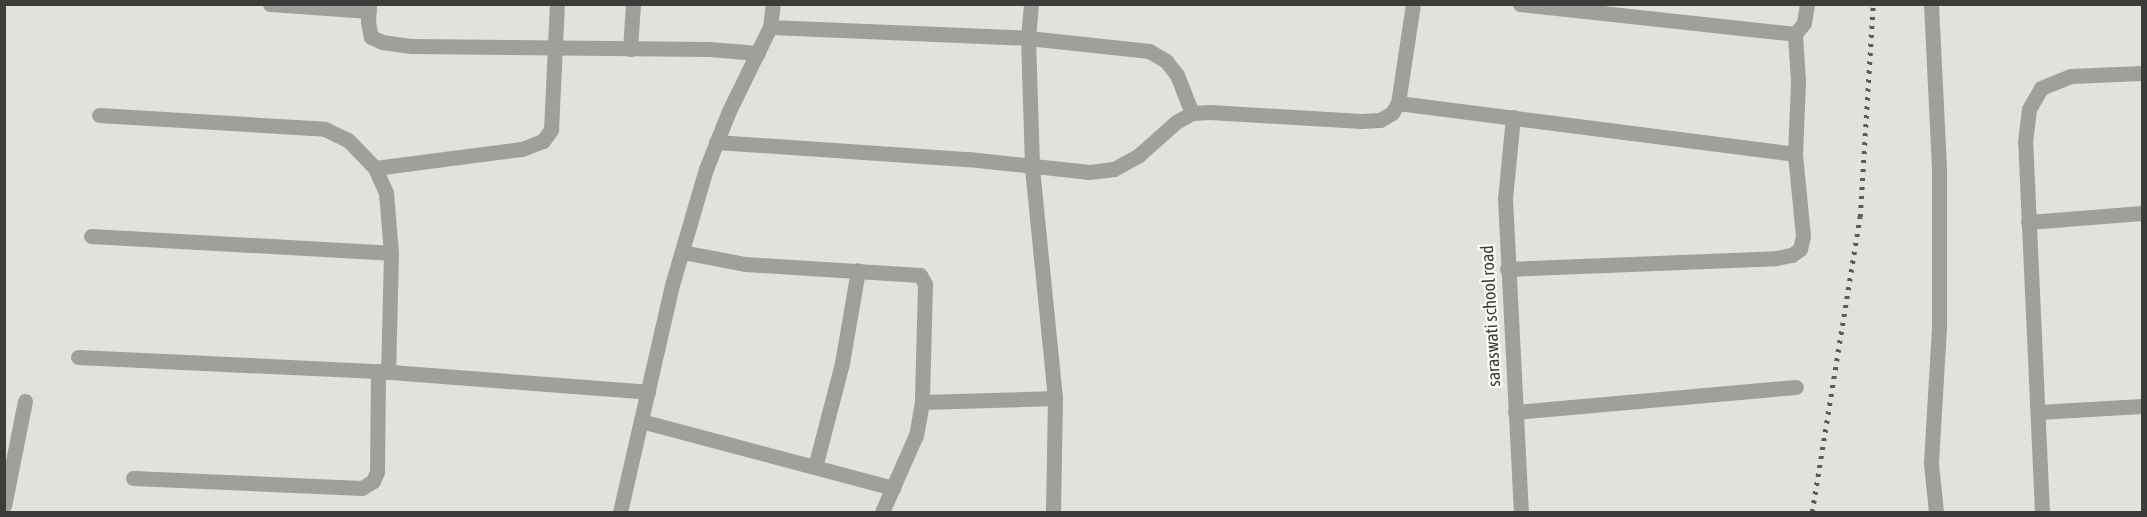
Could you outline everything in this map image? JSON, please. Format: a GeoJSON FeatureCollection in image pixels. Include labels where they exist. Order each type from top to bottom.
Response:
{"type":"FeatureCollection","features":[{"type":"Feature","properties":{"kind":"street"},"geometry":{"type":"LineString","coordinates":[[270,4],[369,8],[371,37],[382,42],[412,45],[630,48],[758,53]]}},
{"type":"Feature","properties":{"kind":"street"},"geometry":{"type":"LineString","coordinates":[[375,168],[522,149],[543,141],[551,130],[557,4]]}},
{"type":"Feature","properties":{"kind":"street"},"geometry":{"type":"LineString","coordinates":[[630,48],[633,4]]}},
{"type":"Feature","properties":{"kind":"street"},"geometry":{"type":"LineString","coordinates":[[620,513],[682,252],[716,142],[770,27],[773,4]]}},
{"type":"Feature","properties":{"kind":"street"},"geometry":{"type":"LineString","coordinates":[[1031,4],[1028,38],[1032,168],[1055,398],[1053,513]]}},
{"type":"Feature","properties":{"kind":"street"},"geometry":{"type":"LineString","coordinates":[[716,142],[968,159],[1032,168],[1089,172],[1114,169],[1139,155],[1176,122],[1192,113],[1210,111],[1361,122],[1380,120],[1392,113],[1398,103],[1413,4]]}},
{"type":"Feature","properties":{"kind":"street"},"geometry":{"type":"LineString","coordinates":[[1520,4],[1795,34]]}},
{"type":"Feature","properties":{"kind":"street"},"geometry":{"type":"LineString","coordinates":[[1507,269],[1776,258],[1792,255],[1800,249],[1803,236],[1795,154],[1798,81],[1795,34],[1804,22],[1807,4]]}},
{"type":"Feature","properties":{"kind":"street"},"geometry":{"type":"LineString","coordinates":[[1931,4],[1939,169],[1939,328],[1931,463],[1936,513]]}},
{"type":"Feature","properties":{"kind":"street"},"geometry":{"type":"LineString","coordinates":[[770,27],[1028,38],[1149,51],[1166,61],[1177,75],[1192,113]]}},
{"type":"Feature","properties":{"kind":"street"},"geometry":{"type":"LineString","coordinates":[[2042,513],[2025,142],[2029,109],[2041,88],[2071,76],[2142,73]]}},
{"type":"Feature","properties":{"kind":"street"},"geometry":{"type":"LineString","coordinates":[[1398,103],[1795,154]]}},
{"type":"Feature","properties":{"kind":"street"},"geometry":{"type":"LineString","coordinates":[[99,115],[325,129],[348,140],[375,168],[386,194],[391,253],[377,472],[373,481],[362,488],[134,478]]}},
{"type":"Feature","properties":{"kind":"street","name":"saraswati school road"},"geometry":{"type":"LineString","coordinates":[[1513,117],[1505,198],[1521,513]]}},
{"type":"Feature","properties":{"kind":"street"},"geometry":{"type":"LineString","coordinates":[[2028,222],[2142,213]]}},
{"type":"Feature","properties":{"kind":"street"},"geometry":{"type":"LineString","coordinates":[[91,236],[391,253]]}},
{"type":"Feature","properties":{"kind":"street"},"geometry":{"type":"LineString","coordinates":[[682,252],[745,264],[908,273],[920,276],[925,284],[922,402],[916,435],[882,513]]}},
{"type":"Feature","properties":{"kind":"street"},"geometry":{"type":"LineString","coordinates":[[814,467],[842,363],[858,270]]}},
{"type":"Feature","properties":{"kind":"street"},"geometry":{"type":"LineString","coordinates":[[78,357],[383,372],[648,392]]}},
{"type":"Feature","properties":{"kind":"street"},"geometry":{"type":"LineString","coordinates":[[1515,412],[1796,387]]}},
{"type":"Feature","properties":{"kind":"street"},"geometry":{"type":"LineString","coordinates":[[922,402],[1055,398]]}},
{"type":"Feature","properties":{"kind":"street"},"geometry":{"type":"LineString","coordinates":[[4,507],[10,448],[25,401]]}},
{"type":"Feature","properties":{"kind":"street"},"geometry":{"type":"LineString","coordinates":[[2038,412],[2142,406]]}},
{"type":"Feature","properties":{"kind":"street"},"geometry":{"type":"LineString","coordinates":[[641,421],[893,489]]}},
{"type":"Feature","properties":{"kind":"railway"},"geometry":{"type":"LineString","coordinates":[[1812,512],[1860,217],[1873,4]]}}]}
